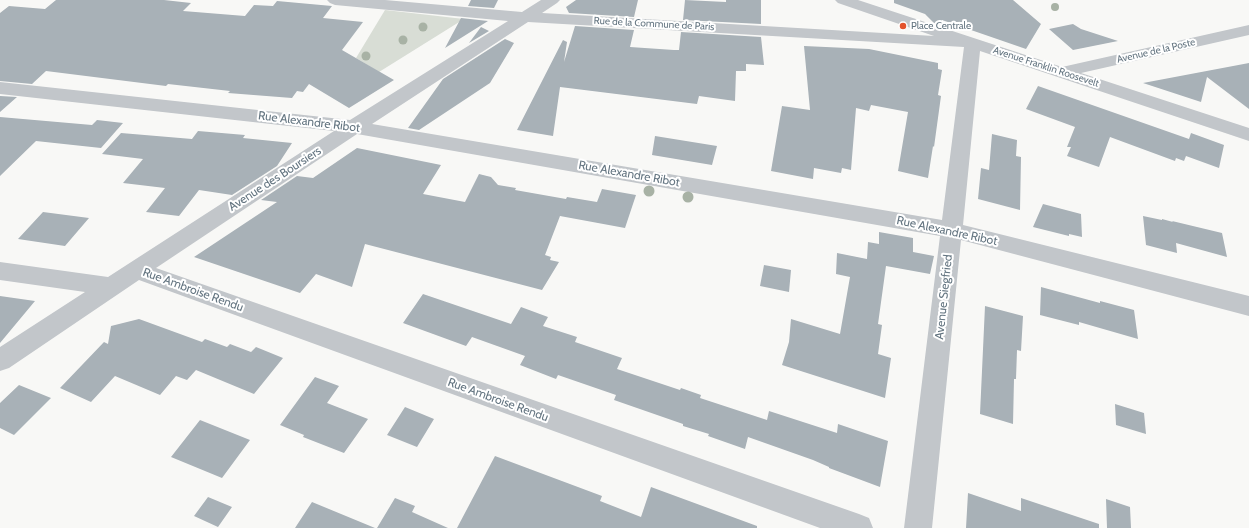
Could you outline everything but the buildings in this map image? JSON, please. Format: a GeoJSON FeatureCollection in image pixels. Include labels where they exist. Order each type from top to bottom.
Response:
{"type":"FeatureCollection","features":[{"type":"Feature","properties":{"kind":"street","name":"Rue de la Commune de Paris"},"geometry":{"type":"LineString","coordinates":[[335,0],[452,5],[526,17],[973,43]]}},
{"type":"Feature","properties":{"kind":"street","name":"Avenue des Boursiers"},"geometry":{"type":"LineString","coordinates":[[0,360],[354,127],[552,0]]}},
{"type":"Feature","properties":{"kind":"street","name":"Avenue Franklin Roosevelt"},"geometry":{"type":"LineString","coordinates":[[843,0],[1249,135]]}},
{"type":"Feature","properties":{"kind":"street","name":"Avenue de la Poste"},"geometry":{"type":"LineString","coordinates":[[1063,72],[1249,30]]}},
{"type":"Feature","properties":{"kind":"street","name":"Avenue Siegfried"},"geometry":{"type":"LineString","coordinates":[[918,528],[973,43]]}},
{"type":"Feature","properties":{"kind":"street","name":"Rue Alexandre Ribot"},"geometry":{"type":"LineString","coordinates":[[0,88],[354,127],[952,230],[1249,306]]}},
{"type":"Feature","properties":{"kind":"street","name":"Rue Ambroise Rendu"},"geometry":{"type":"LineString","coordinates":[[137,270],[172,284],[859,528]]}},
{"type":"Feature","properties":{"kind":"street"},"geometry":{"type":"LineString","coordinates":[[0,271],[111,287]]}},
{"type":"Feature","properties":{"kind":"shaded area"},"geometry":{"type":"Polygon","coordinates":[[[385,10],[464,19],[379,72],[356,58],[385,10]]]}},
{"type":"Feature","properties":{"kind":"place","name":"Place Centrale"},"geometry":{"type":"Point","coordinates":[903,26]}}]}
